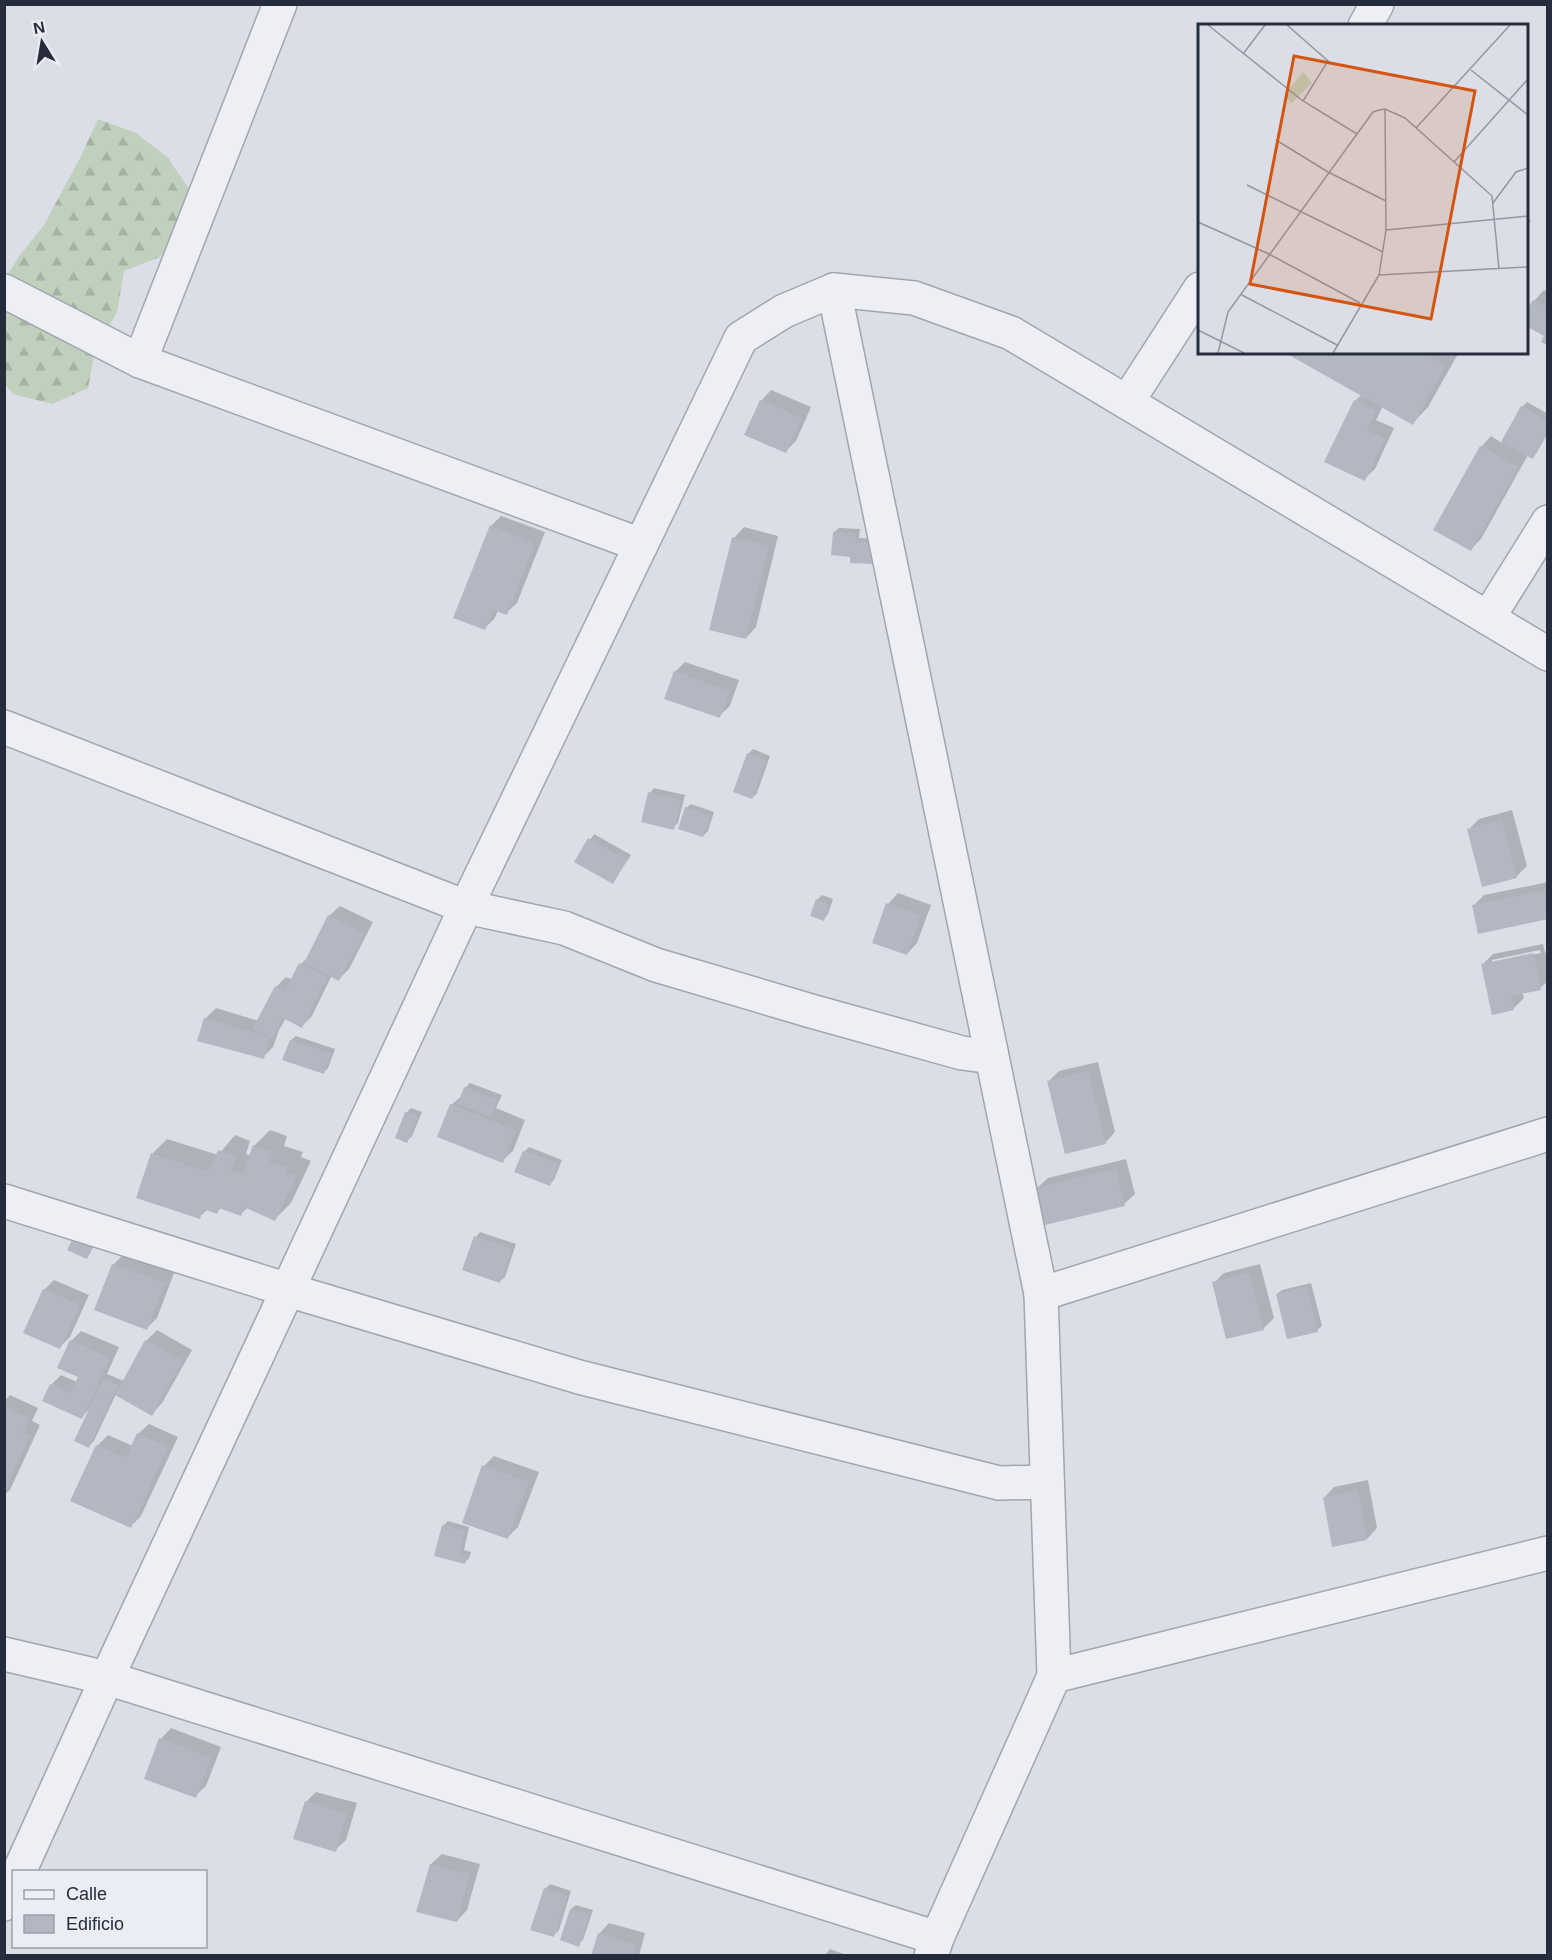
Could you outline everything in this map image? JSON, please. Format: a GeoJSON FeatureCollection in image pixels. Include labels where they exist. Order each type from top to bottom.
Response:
{"type":"FeatureCollection","features":[{"type":"Feature","properties":{"kind":"street"},"geometry":{"type":"LineString","coordinates":[[140,361],[280,4]]}},
{"type":"Feature","properties":{"kind":"street"},"geometry":{"type":"LineString","coordinates":[[1366,24],[1377,4]]}},
{"type":"Feature","properties":{"kind":"street"},"geometry":{"type":"LineString","coordinates":[[4,1654],[107,1678],[934,1947],[1054,1676],[1041,1294],[834,290]]}},
{"type":"Feature","properties":{"kind":"street"},"geometry":{"type":"LineString","coordinates":[[20,1870],[466,907],[741,338],[784,311],[834,290],[914,298],[1011,333],[1548,654]]}},
{"type":"Feature","properties":{"kind":"street"},"geometry":{"type":"LineString","coordinates":[[4,291],[140,361],[641,545]]}},
{"type":"Feature","properties":{"kind":"street"},"geometry":{"type":"LineString","coordinates":[[1126,402],[1198,292]]}},
{"type":"Feature","properties":{"kind":"street"},"geometry":{"type":"LineString","coordinates":[[1488,618],[1548,522]]}},
{"type":"Feature","properties":{"kind":"street"},"geometry":{"type":"LineString","coordinates":[[4,727],[466,907],[564,928],[656,965],[962,1053],[977,1055],[991,1052]]}},
{"type":"Feature","properties":{"kind":"street"},"geometry":{"type":"LineString","coordinates":[[1041,1294],[1548,1134]]}},
{"type":"Feature","properties":{"kind":"street"},"geometry":{"type":"LineString","coordinates":[[4,1201],[288,1290],[579,1377],[999,1483],[1047,1482]]}},
{"type":"Feature","properties":{"kind":"street"},"geometry":{"type":"LineString","coordinates":[[1054,1676],[1548,1553]]}},
{"type":"Feature","properties":{"kind":"street"},"geometry":{"type":"LineString","coordinates":[[4,1904],[12,1888]]}},
{"type":"Feature","properties":{"kind":"green space"},"geometry":{"type":"Polygon","coordinates":[[[98,119],[136,133],[167,157],[190,190],[185,228],[160,257],[124,271],[117,312],[95,350],[88,388],[52,404],[13,394],[5,384],[4,280],[44,225],[98,119]]]}},
{"type":"Feature","properties":{"kind":"building"},"geometry":{"type":"Polygon","coordinates":[[[1533,300],[1548,308],[1548,346],[1541,342],[1544,336],[1528,327],[1528,308],[1533,300]]]}},
{"type":"Feature","properties":{"kind":"building"},"geometry":{"type":"Polygon","coordinates":[[[1425,354],[1446,366],[1413,425],[1289,355],[1425,354]]]}},
{"type":"Feature","properties":{"kind":"building"},"geometry":{"type":"Polygon","coordinates":[[[760,400],[802,418],[786,453],[744,435],[760,400]]]}},
{"type":"Feature","properties":{"kind":"building"},"geometry":{"type":"Polygon","coordinates":[[[1354,400],[1376,411],[1367,430],[1385,439],[1365,481],[1324,462],[1354,400]]]}},
{"type":"Feature","properties":{"kind":"building"},"geometry":{"type":"Polygon","coordinates":[[[1521,406],[1548,421],[1548,432],[1533,459],[1501,442],[1521,406]]]}},
{"type":"Feature","properties":{"kind":"building"},"geometry":{"type":"Polygon","coordinates":[[[1480,446],[1518,467],[1471,551],[1433,530],[1480,446]]]}},
{"type":"Feature","properties":{"kind":"building"},"geometry":{"type":"Polygon","coordinates":[[[490,525],[535,543],[507,615],[493,610],[485,630],[453,618],[490,525]]]}},
{"type":"Feature","properties":{"kind":"building"},"geometry":{"type":"Polygon","coordinates":[[[833,532],[856,533],[855,542],[874,543],[873,564],[850,563],[850,557],[831,555],[833,532]]]}},
{"type":"Feature","properties":{"kind":"building"},"geometry":{"type":"Polygon","coordinates":[[[732,537],[769,546],[746,639],[709,630],[732,537]]]}},
{"type":"Feature","properties":{"kind":"building"},"geometry":{"type":"Polygon","coordinates":[[[674,671],[730,691],[720,718],[664,699],[674,671]]]}},
{"type":"Feature","properties":{"kind":"building"},"geometry":{"type":"Polygon","coordinates":[[[747,753],[766,760],[752,799],[733,792],[747,753]]]}},
{"type":"Feature","properties":{"kind":"building"},"geometry":{"type":"Polygon","coordinates":[[[648,792],[681,800],[674,830],[641,822],[648,792]]]}},
{"type":"Feature","properties":{"kind":"building"},"geometry":{"type":"Polygon","coordinates":[[[685,807],[710,816],[703,837],[678,829],[685,807]]]}},
{"type":"Feature","properties":{"kind":"building"},"geometry":{"type":"Polygon","coordinates":[[[1502,820],[1517,878],[1482,887],[1467,829],[1502,820]]]}},
{"type":"Feature","properties":{"kind":"building"},"geometry":{"type":"Polygon","coordinates":[[[588,838],[627,860],[613,884],[574,862],[588,838]]]}},
{"type":"Feature","properties":{"kind":"building"},"geometry":{"type":"Polygon","coordinates":[[[1545,890],[1548,919],[1478,934],[1472,905],[1545,890]]]}},
{"type":"Feature","properties":{"kind":"building"},"geometry":{"type":"Polygon","coordinates":[[[816,899],[829,904],[824,921],[810,916],[816,899]]]}},
{"type":"Feature","properties":{"kind":"building"},"geometry":{"type":"Polygon","coordinates":[[[886,903],[921,915],[907,955],[872,943],[886,903]]]}},
{"type":"Feature","properties":{"kind":"building"},"geometry":{"type":"Polygon","coordinates":[[[328,915],[364,933],[339,981],[304,963],[328,915]]]}},
{"type":"Feature","properties":{"kind":"building"},"geometry":{"type":"Polygon","coordinates":[[[1533,953],[1541,990],[1511,996],[1514,1010],[1492,1015],[1481,964],[1533,953]]]}},
{"type":"Feature","properties":{"kind":"building"},"geometry":{"type":"Polygon","coordinates":[[[299,963],[327,977],[302,1028],[283,1018],[272,1038],[253,1028],[275,986],[285,991],[299,963]]]}},
{"type":"Feature","properties":{"kind":"building"},"geometry":{"type":"Polygon","coordinates":[[[204,1018],[270,1037],[264,1059],[197,1041],[204,1018]]]}},
{"type":"Feature","properties":{"kind":"building"},"geometry":{"type":"Polygon","coordinates":[[[290,1040],[331,1053],[324,1074],[282,1060],[290,1040]]]}},
{"type":"Feature","properties":{"kind":"building"},"geometry":{"type":"Polygon","coordinates":[[[1088,1071],[1106,1144],[1065,1154],[1047,1081],[1088,1071]]]}},
{"type":"Feature","properties":{"kind":"building"},"geometry":{"type":"Polygon","coordinates":[[[464,1087],[498,1100],[491,1117],[458,1104],[464,1087]]]}},
{"type":"Feature","properties":{"kind":"building"},"geometry":{"type":"Polygon","coordinates":[[[450,1104],[516,1130],[503,1163],[437,1137],[450,1104]]]}},
{"type":"Feature","properties":{"kind":"building"},"geometry":{"type":"Polygon","coordinates":[[[405,1112],[418,1116],[407,1143],[395,1138],[405,1112]]]}},
{"type":"Feature","properties":{"kind":"building"},"geometry":{"type":"Polygon","coordinates":[[[253,1145],[273,1152],[269,1162],[288,1167],[286,1173],[297,1176],[275,1221],[244,1207],[241,1216],[219,1208],[217,1214],[203,1209],[200,1219],[136,1198],[151,1153],[208,1172],[218,1150],[236,1156],[231,1170],[243,1174],[253,1145]]]}},
{"type":"Feature","properties":{"kind":"building"},"geometry":{"type":"Polygon","coordinates":[[[523,1151],[559,1164],[550,1186],[514,1172],[523,1151]]]}},
{"type":"Feature","properties":{"kind":"building"},"geometry":{"type":"Polygon","coordinates":[[[1116,1169],[1125,1206],[1045,1225],[1036,1188],[1116,1169]]]}},
{"type":"Feature","properties":{"kind":"building"},"geometry":{"type":"Polygon","coordinates":[[[77,1230],[97,1240],[87,1259],[67,1250],[77,1230]]]}},
{"type":"Feature","properties":{"kind":"building"},"geometry":{"type":"Polygon","coordinates":[[[474,1236],[512,1249],[500,1283],[462,1270],[474,1236]]]}},
{"type":"Feature","properties":{"kind":"building"},"geometry":{"type":"Polygon","coordinates":[[[112,1264],[165,1283],[147,1330],[94,1310],[112,1264]]]}},
{"type":"Feature","properties":{"kind":"building"},"geometry":{"type":"Polygon","coordinates":[[[1250,1273],[1264,1330],[1226,1339],[1212,1282],[1250,1273]]]}},
{"type":"Feature","properties":{"kind":"building"},"geometry":{"type":"Polygon","coordinates":[[[1307,1287],[1318,1332],[1287,1339],[1276,1294],[1307,1287]]]}},
{"type":"Feature","properties":{"kind":"building"},"geometry":{"type":"Polygon","coordinates":[[[43,1289],[80,1305],[60,1349],[23,1333],[43,1289]]]}},
{"type":"Feature","properties":{"kind":"building"},"geometry":{"type":"Polygon","coordinates":[[[70,1340],[110,1358],[82,1419],[42,1401],[50,1384],[70,1393],[78,1377],[57,1368],[70,1340]]]}},
{"type":"Feature","properties":{"kind":"building"},"geometry":{"type":"Polygon","coordinates":[[[145,1340],[183,1361],[152,1416],[115,1395],[145,1340]]]}},
{"type":"Feature","properties":{"kind":"building"},"geometry":{"type":"Polygon","coordinates":[[[103,1379],[118,1385],[89,1448],[74,1441],[103,1379]]]}},
{"type":"Feature","properties":{"kind":"building"},"geometry":{"type":"Polygon","coordinates":[[[4,1407],[29,1418],[23,1432],[30,1436],[4,1492],[4,1407]]]}},
{"type":"Feature","properties":{"kind":"building"},"geometry":{"type":"Polygon","coordinates":[[[137,1433],[168,1447],[131,1528],[70,1501],[96,1445],[126,1458],[137,1433]]]}},
{"type":"Feature","properties":{"kind":"building"},"geometry":{"type":"Polygon","coordinates":[[[482,1465],[529,1482],[508,1539],[462,1523],[482,1465]]]}},
{"type":"Feature","properties":{"kind":"building"},"geometry":{"type":"Polygon","coordinates":[[[1358,1490],[1367,1540],[1332,1547],[1323,1497],[1358,1490]]]}},
{"type":"Feature","properties":{"kind":"building"},"geometry":{"type":"Polygon","coordinates":[[[442,1525],[465,1531],[460,1554],[467,1556],[465,1564],[434,1556],[442,1525]]]}},
{"type":"Feature","properties":{"kind":"building"},"geometry":{"type":"Polygon","coordinates":[[[159,1738],[211,1758],[196,1798],[144,1779],[159,1738]]]}},
{"type":"Feature","properties":{"kind":"building"},"geometry":{"type":"Polygon","coordinates":[[[305,1801],[347,1814],[336,1852],[293,1839],[305,1801]]]}},
{"type":"Feature","properties":{"kind":"building"},"geometry":{"type":"Polygon","coordinates":[[[430,1864],[470,1874],[457,1922],[416,1912],[430,1864]]]}},
{"type":"Feature","properties":{"kind":"building"},"geometry":{"type":"Polygon","coordinates":[[[544,1888],[568,1895],[554,1937],[530,1930],[544,1888]]]}},
{"type":"Feature","properties":{"kind":"building"},"geometry":{"type":"Polygon","coordinates":[[[570,1909],[589,1915],[579,1947],[560,1940],[570,1909]]]}},
{"type":"Feature","properties":{"kind":"building"},"geometry":{"type":"Polygon","coordinates":[[[598,1933],[636,1944],[632,1956],[591,1956],[598,1933]]]}}]}
